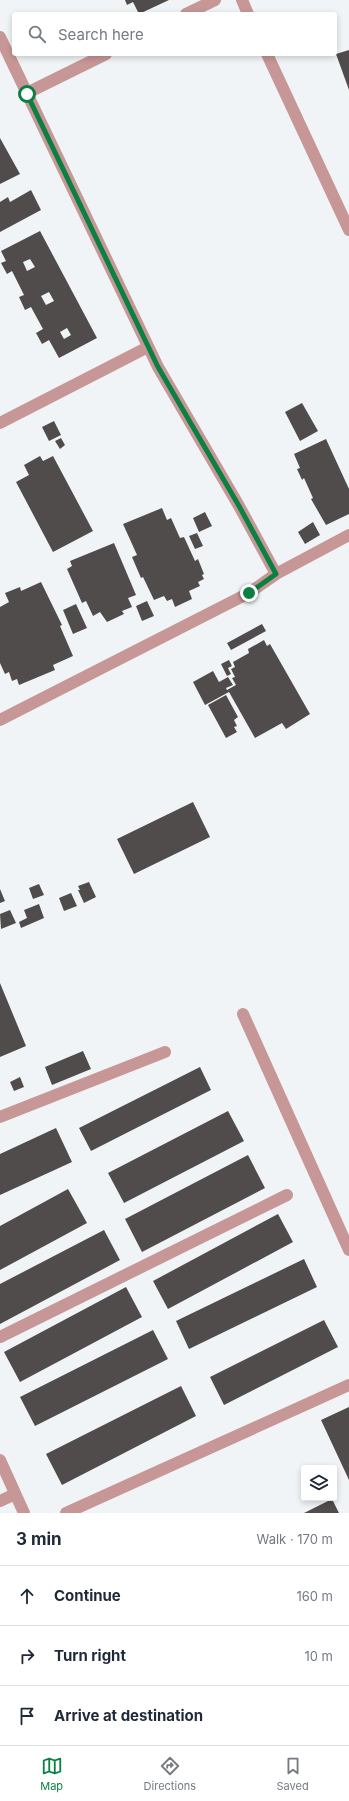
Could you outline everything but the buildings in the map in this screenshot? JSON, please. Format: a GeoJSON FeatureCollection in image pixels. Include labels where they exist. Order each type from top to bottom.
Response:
{"type":"FeatureCollection","features":[{"type":"Feature","properties":{"kind":"street"},"geometry":{"type":"LineString","coordinates":[[190,12],[214,0]]}},
{"type":"Feature","properties":{"kind":"street"},"geometry":{"type":"LineString","coordinates":[[242,0],[247,12]]}},
{"type":"Feature","properties":{"kind":"street"},"geometry":{"type":"LineString","coordinates":[[0,37],[158,367],[239,506],[276,574]]}},
{"type":"Feature","properties":{"kind":"street"},"geometry":{"type":"LineString","coordinates":[[27,94],[102,56]]}},
{"type":"Feature","properties":{"kind":"street"},"geometry":{"type":"LineString","coordinates":[[268,56],[349,230]]}},
{"type":"Feature","properties":{"kind":"street"},"geometry":{"type":"LineString","coordinates":[[0,423],[148,347]]}},
{"type":"Feature","properties":{"kind":"street"},"geometry":{"type":"LineString","coordinates":[[0,720],[249,593],[276,574],[349,535]]}},
{"type":"Feature","properties":{"kind":"street"},"geometry":{"type":"LineString","coordinates":[[243,1014],[349,1250]]}},
{"type":"Feature","properties":{"kind":"street"},"geometry":{"type":"LineString","coordinates":[[0,1117],[165,1052]]}},
{"type":"Feature","properties":{"kind":"street"},"geometry":{"type":"LineString","coordinates":[[0,1337],[287,1195]]}},
{"type":"Feature","properties":{"kind":"street"},"geometry":{"type":"LineString","coordinates":[[66,1513],[349,1385]]}},
{"type":"Feature","properties":{"kind":"street"},"geometry":{"type":"LineString","coordinates":[[0,1460],[24,1513]]}},
{"type":"Feature","properties":{"kind":"street"},"geometry":{"type":"LineString","coordinates":[[0,1501],[15,1494]]}},
{"type":"Feature","properties":{"kind":"route"},"geometry":{"type":"LineString","coordinates":[[27,94],[158,367],[239,506],[276,574],[249,593]]}}]}
